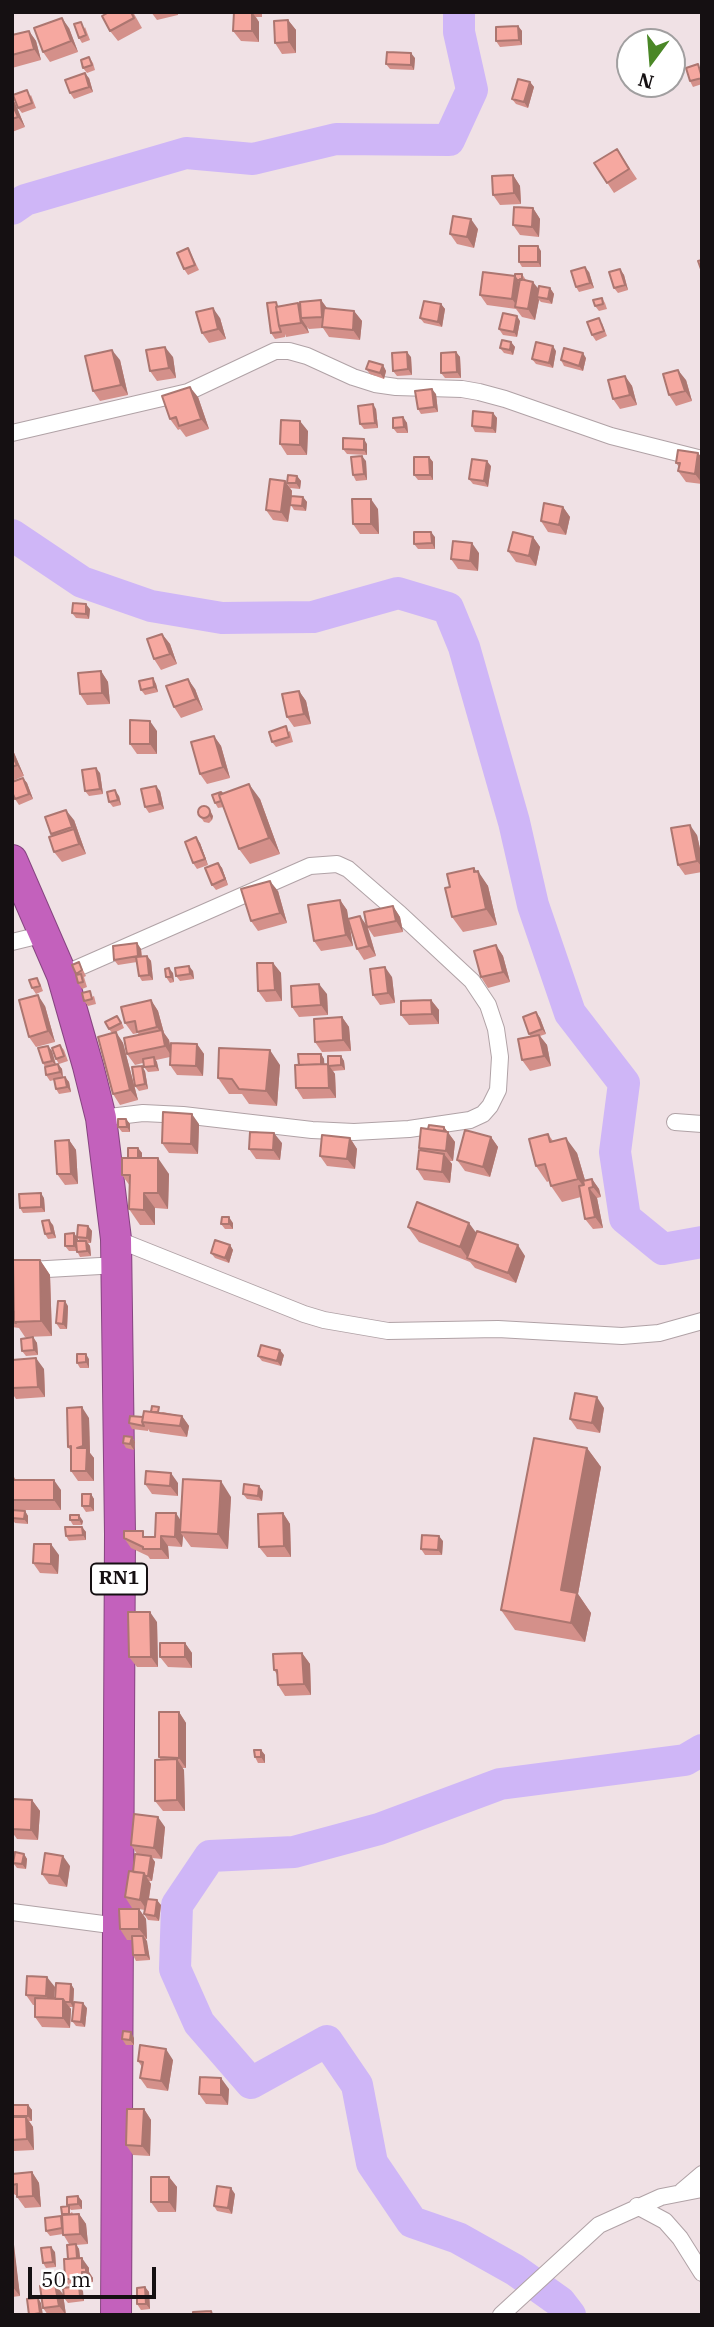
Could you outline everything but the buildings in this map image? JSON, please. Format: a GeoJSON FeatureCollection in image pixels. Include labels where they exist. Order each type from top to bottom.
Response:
{"type":"FeatureCollection","features":[{"type":"Feature","properties":{"kind":"highway","name":"RN1"},"geometry":{"type":"LineString","coordinates":[[12,860],[62,975],[101,1118],[117,1252],[120,1534],[117,2315]]}},
{"type":"Feature","properties":{"kind":"street"},"geometry":{"type":"LineString","coordinates":[[12,433],[188,393],[275,351],[289,351],[375,384],[479,392],[611,436],[702,459]]}},
{"type":"Feature","properties":{"kind":"street"},"geometry":{"type":"LineString","coordinates":[[62,975],[310,866],[337,864],[348,869],[400,914],[472,981],[488,1005],[496,1028],[500,1057],[498,1090],[491,1106],[483,1114],[470,1120],[409,1129],[354,1132],[312,1130],[183,1115],[143,1114],[101,1118]]}},
{"type":"Feature","properties":{"kind":"street"},"geometry":{"type":"LineString","coordinates":[[12,942],[45,934]]}},
{"type":"Feature","properties":{"kind":"street"},"geometry":{"type":"LineString","coordinates":[[675,1122],[702,1124]]}},
{"type":"Feature","properties":{"kind":"street"},"geometry":{"type":"LineString","coordinates":[[12,1271],[117,1252],[324,1320],[387,1331],[498,1329],[622,1336],[659,1333],[702,1321]]}},
{"type":"Feature","properties":{"kind":"street"},"geometry":{"type":"LineString","coordinates":[[12,1912],[118,1926]]}},
{"type":"Feature","properties":{"kind":"street"},"geometry":{"type":"LineString","coordinates":[[682,2191],[702,2174]]}},
{"type":"Feature","properties":{"kind":"street"},"geometry":{"type":"LineString","coordinates":[[501,2315],[599,2225],[637,2206],[682,2191],[702,2189]]}},
{"type":"Feature","properties":{"kind":"street"},"geometry":{"type":"LineString","coordinates":[[637,2206],[665,2221],[680,2238],[702,2273]]}},
{"type":"Feature","properties":{"kind":"waterway"},"geometry":{"type":"LineString","coordinates":[[12,209],[25,200],[186,153],[253,159],[336,139],[449,140],[472,90],[459,32],[459,12]]}},
{"type":"Feature","properties":{"kind":"waterway"},"geometry":{"type":"LineString","coordinates":[[12,535],[82,582],[151,606],[222,618],[313,617],[398,593],[448,608],[464,647],[514,822],[533,905],[570,1013],[624,1083],[615,1152],[625,1218],[663,1249],[702,1242]]}},
{"type":"Feature","properties":{"kind":"waterway"},"geometry":{"type":"LineString","coordinates":[[570,2315],[560,2302],[515,2270],[458,2238],[412,2222],[372,2163],[357,2085],[327,2041],[251,2083],[199,2023],[175,1969],[177,1905],[210,1856],[294,1852],[379,1829],[500,1784],[685,1760],[702,1750]]}}]}
